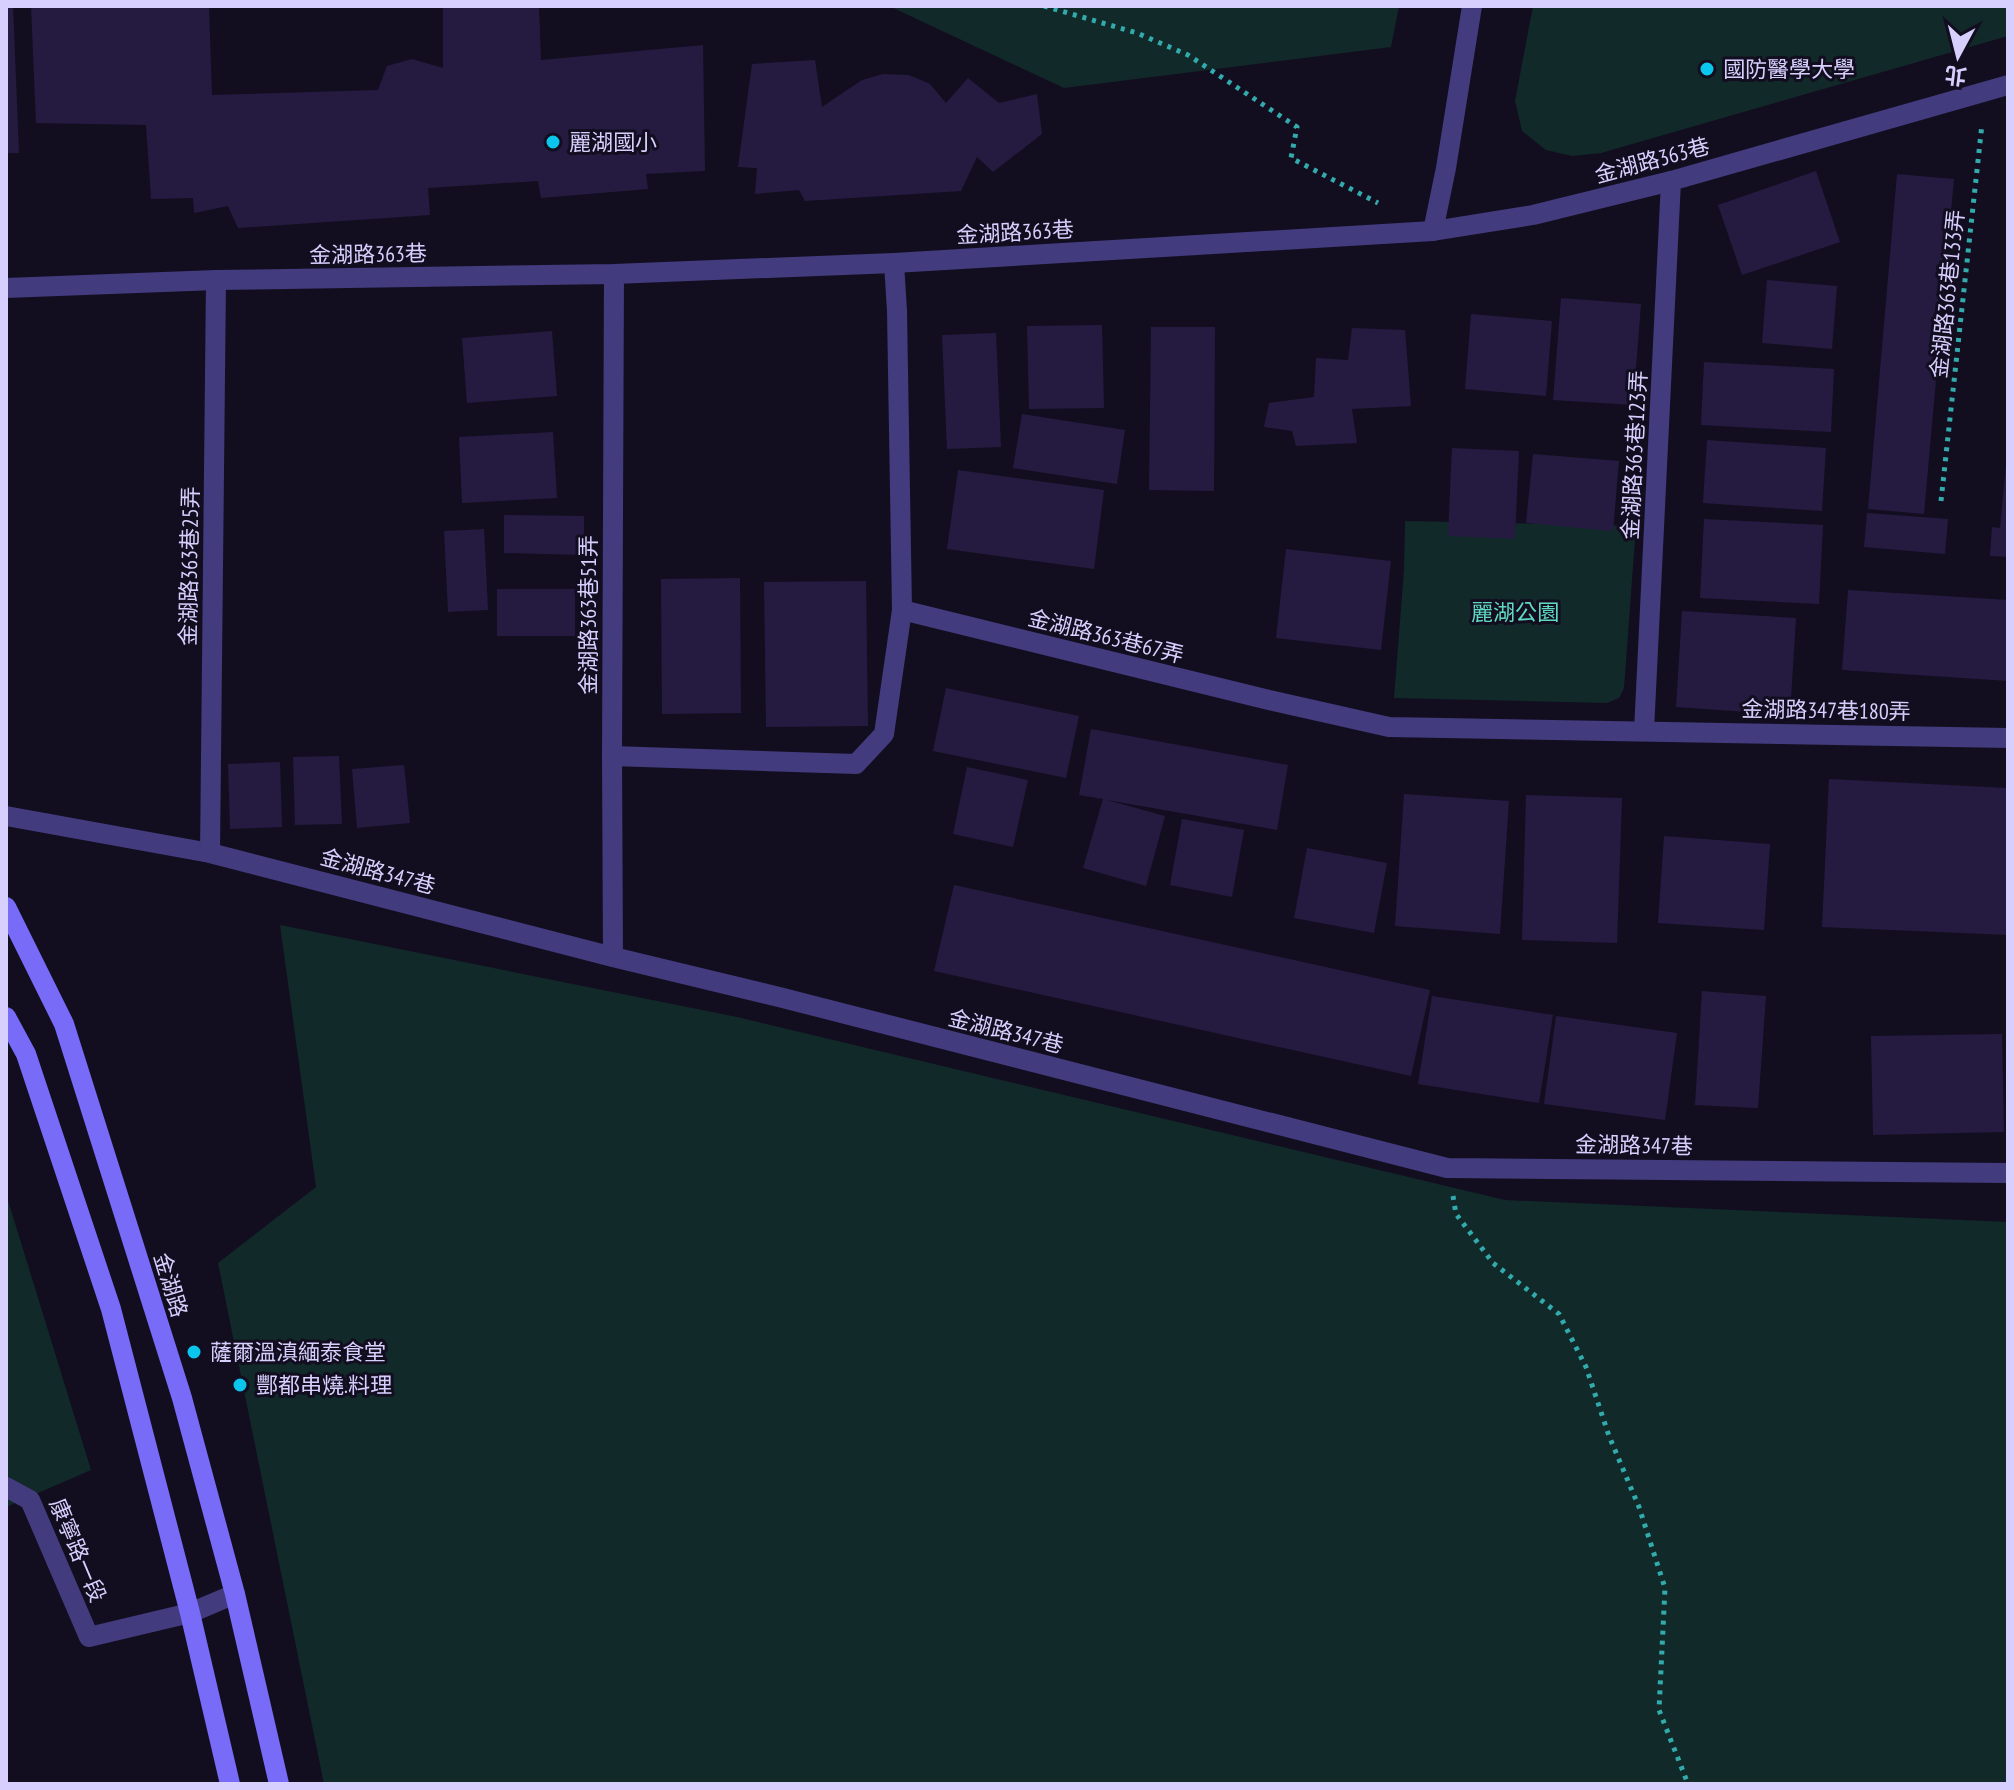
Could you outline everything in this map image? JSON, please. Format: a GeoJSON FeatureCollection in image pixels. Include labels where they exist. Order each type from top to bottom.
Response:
{"type":"FeatureCollection","features":[{"type":"Feature","properties":{"kind":"main road","name":"金湖路"},"geometry":{"type":"LineString","coordinates":[[6,907],[64,1024],[182,1398],[235,1594],[279,1784]]}},
{"type":"Feature","properties":{"kind":"main road"},"geometry":{"type":"LineString","coordinates":[[6,1017],[26,1054],[111,1309],[190,1613],[230,1784]]}},
{"type":"Feature","properties":{"kind":"street"},"geometry":{"type":"LineString","coordinates":[[1433,231],[1472,6]]}},
{"type":"Feature","properties":{"kind":"street","name":"金湖路363巷"},"geometry":{"type":"LineString","coordinates":[[6,288],[216,280],[614,274],[894,263],[1433,231],[1533,215],[1671,181],[2008,85]]}},
{"type":"Feature","properties":{"kind":"street","name":"金湖路363巷123弄"},"geometry":{"type":"LineString","coordinates":[[1644,731],[1671,181]]}},
{"type":"Feature","properties":{"kind":"street"},"geometry":{"type":"LineString","coordinates":[[612,756],[856,764],[884,734],[902,610],[894,263]]}},
{"type":"Feature","properties":{"kind":"street","name":"金湖路363巷51弄"},"geometry":{"type":"LineString","coordinates":[[613,957],[614,274]]}},
{"type":"Feature","properties":{"kind":"street","name":"金湖路363巷25弄"},"geometry":{"type":"LineString","coordinates":[[210,853],[216,280]]}},
{"type":"Feature","properties":{"kind":"street","name":"金湖路363巷67弄"},"geometry":{"type":"LineString","coordinates":[[902,610],[1389,727],[1644,731]]}},
{"type":"Feature","properties":{"kind":"street","name":"金湖路347巷180弄"},"geometry":{"type":"LineString","coordinates":[[1644,731],[2008,738]]}},
{"type":"Feature","properties":{"kind":"street","name":"金湖路347巷"},"geometry":{"type":"LineString","coordinates":[[6,816],[210,853],[1447,1168],[2008,1173]]}},
{"type":"Feature","properties":{"kind":"street","name":"康寧路一段"},"geometry":{"type":"LineString","coordinates":[[6,1487],[30,1500],[89,1637],[190,1613],[235,1594]]}},
{"type":"Feature","properties":{"kind":"path"},"geometry":{"type":"LineString","coordinates":[[1044,6],[1137,33],[1188,55],[1297,127],[1291,158],[1433,231]]}},
{"type":"Feature","properties":{"kind":"path","name":"金湖路363巷133弄"},"geometry":{"type":"LineString","coordinates":[[1941,501],[1986,91]]}},
{"type":"Feature","properties":{"kind":"path"},"geometry":{"type":"LineString","coordinates":[[1447,1168],[1456,1214],[1493,1263],[1559,1314],[1586,1367],[1609,1436],[1639,1507],[1665,1588],[1659,1710],[1688,1784]]}},
{"type":"Feature","properties":{"kind":"green space"},"geometry":{"type":"Polygon","coordinates":[[[889,6],[1399,6],[1391,47],[1064,88],[889,6]]]}},
{"type":"Feature","properties":{"kind":"green space","name":"國防醫學大學"},"geometry":{"type":"Polygon","coordinates":[[[1533,6],[2008,6],[2008,36],[1601,153],[1572,156],[1546,150],[1522,131],[1515,101],[1533,6]]]}},
{"type":"Feature","properties":{"kind":"green space","name":"麗湖公園"},"geometry":{"type":"Polygon","coordinates":[[[1405,521],[1636,526],[1624,688],[1619,698],[1607,703],[1394,698],[1405,521]]]}},
{"type":"Feature","properties":{"kind":"green space"},"geometry":{"type":"Polygon","coordinates":[[[280,925],[737,1017],[1505,1200],[2008,1222],[2008,1784],[324,1784],[218,1263],[316,1187],[280,925]]]}},
{"type":"Feature","properties":{"kind":"green space"},"geometry":{"type":"Polygon","coordinates":[[[6,1194],[91,1470],[6,1507],[6,1194]]]}},
{"type":"Feature","properties":{"kind":"building"},"geometry":{"type":"Polygon","coordinates":[[[6,6],[13,6],[19,153],[6,153],[6,6]]]}},
{"type":"Feature","properties":{"kind":"building"},"geometry":{"type":"Polygon","coordinates":[[[31,6],[209,6],[212,95],[378,90],[387,66],[412,59],[443,68],[443,6],[539,6],[541,60],[703,45],[705,171],[646,174],[648,189],[541,198],[538,181],[428,188],[430,215],[238,228],[228,206],[194,213],[193,198],[151,199],[146,125],[36,123],[31,6]]]}},
{"type":"Feature","properties":{"kind":"building"},"geometry":{"type":"Polygon","coordinates":[[[815,60],[822,107],[862,80],[883,74],[909,75],[930,84],[946,103],[968,78],[999,103],[1037,94],[1042,134],[993,172],[977,157],[961,191],[805,201],[799,190],[755,194],[757,168],[738,167],[752,64],[815,60]]]}},
{"type":"Feature","properties":{"kind":"building"},"geometry":{"type":"Polygon","coordinates":[[[1816,171],[1840,242],[1742,275],[1718,205],[1816,171]]]}},
{"type":"Feature","properties":{"kind":"building"},"geometry":{"type":"Polygon","coordinates":[[[1897,174],[1954,179],[1924,514],[1868,509],[1897,174]]]}},
{"type":"Feature","properties":{"kind":"building"},"geometry":{"type":"Polygon","coordinates":[[[1767,280],[1837,286],[1832,349],[1762,343],[1767,280]]]}},
{"type":"Feature","properties":{"kind":"building"},"geometry":{"type":"Polygon","coordinates":[[[1561,298],[1641,304],[1633,405],[1553,400],[1561,298]]]}},
{"type":"Feature","properties":{"kind":"building"},"geometry":{"type":"Polygon","coordinates":[[[1471,314],[1552,321],[1546,396],[1465,389],[1471,314]]]}},
{"type":"Feature","properties":{"kind":"building"},"geometry":{"type":"Polygon","coordinates":[[[1102,325],[1104,408],[1029,409],[1027,326],[1102,325]]]}},
{"type":"Feature","properties":{"kind":"building"},"geometry":{"type":"Polygon","coordinates":[[[1151,327],[1215,327],[1214,491],[1149,490],[1151,327]]]}},
{"type":"Feature","properties":{"kind":"building"},"geometry":{"type":"Polygon","coordinates":[[[1352,328],[1405,330],[1411,406],[1352,409],[1357,443],[1296,446],[1292,431],[1264,427],[1269,403],[1314,397],[1316,358],[1348,360],[1352,328]]]}},
{"type":"Feature","properties":{"kind":"building"},"geometry":{"type":"Polygon","coordinates":[[[552,331],[557,396],[467,403],[462,338],[552,331]]]}},
{"type":"Feature","properties":{"kind":"building"},"geometry":{"type":"Polygon","coordinates":[[[996,333],[1001,447],[947,449],[942,335],[996,333]]]}},
{"type":"Feature","properties":{"kind":"building"},"geometry":{"type":"Polygon","coordinates":[[[1704,362],[1834,369],[1831,432],[1701,425],[1704,362]]]}},
{"type":"Feature","properties":{"kind":"building"},"geometry":{"type":"Polygon","coordinates":[[[1022,414],[1125,430],[1117,484],[1013,468],[1022,414]]]}},
{"type":"Feature","properties":{"kind":"building"},"geometry":{"type":"Polygon","coordinates":[[[553,432],[557,498],[462,503],[459,437],[553,432]]]}},
{"type":"Feature","properties":{"kind":"building"},"geometry":{"type":"Polygon","coordinates":[[[1707,440],[1826,448],[1822,511],[1703,503],[1707,440]]]}},
{"type":"Feature","properties":{"kind":"building"},"geometry":{"type":"Polygon","coordinates":[[[1452,448],[1519,451],[1515,539],[1448,536],[1452,448]]]}},
{"type":"Feature","properties":{"kind":"building"},"geometry":{"type":"Polygon","coordinates":[[[1533,454],[1619,461],[1613,531],[1526,523],[1533,454]]]}},
{"type":"Feature","properties":{"kind":"building"},"geometry":{"type":"Polygon","coordinates":[[[2006,465],[2008,557],[1990,556],[1992,527],[2000,528],[2006,465]]]}},
{"type":"Feature","properties":{"kind":"building"},"geometry":{"type":"Polygon","coordinates":[[[958,470],[1104,490],[1094,569],[947,549],[958,470]]]}},
{"type":"Feature","properties":{"kind":"building"},"geometry":{"type":"Polygon","coordinates":[[[1867,513],[1948,519],[1945,554],[1864,547],[1867,513]]]}},
{"type":"Feature","properties":{"kind":"building"},"geometry":{"type":"Polygon","coordinates":[[[504,515],[584,516],[584,555],[504,553],[504,515]]]}},
{"type":"Feature","properties":{"kind":"building"},"geometry":{"type":"Polygon","coordinates":[[[1704,519],[1823,525],[1819,604],[1700,598],[1704,519]]]}},
{"type":"Feature","properties":{"kind":"building"},"geometry":{"type":"Polygon","coordinates":[[[484,529],[488,610],[448,612],[444,531],[484,529]]]}},
{"type":"Feature","properties":{"kind":"building"},"geometry":{"type":"Polygon","coordinates":[[[1286,549],[1391,561],[1381,650],[1276,638],[1286,549]]]}},
{"type":"Feature","properties":{"kind":"building"},"geometry":{"type":"Polygon","coordinates":[[[740,578],[741,713],[662,714],[661,579],[740,578]]]}},
{"type":"Feature","properties":{"kind":"building"},"geometry":{"type":"Polygon","coordinates":[[[866,581],[868,726],[766,727],[764,582],[866,581]]]}},
{"type":"Feature","properties":{"kind":"building"},"geometry":{"type":"Polygon","coordinates":[[[497,589],[575,589],[575,636],[497,636],[497,589]]]}},
{"type":"Feature","properties":{"kind":"building"},"geometry":{"type":"Polygon","coordinates":[[[1848,590],[2008,600],[2008,681],[1842,670],[1848,590]]]}},
{"type":"Feature","properties":{"kind":"building"},"geometry":{"type":"Polygon","coordinates":[[[1682,611],[1796,618],[1790,715],[1676,707],[1682,611]]]}},
{"type":"Feature","properties":{"kind":"building"},"geometry":{"type":"Polygon","coordinates":[[[946,688],[1079,716],[1066,778],[933,751],[946,688]]]}},
{"type":"Feature","properties":{"kind":"building"},"geometry":{"type":"Polygon","coordinates":[[[1091,729],[1288,765],[1277,830],[1107,800],[1165,816],[1146,886],[1083,868],[1103,799],[1079,795],[1091,729]]]}},
{"type":"Feature","properties":{"kind":"building"},"geometry":{"type":"Polygon","coordinates":[[[339,756],[342,824],[295,825],[293,757],[339,756]]]}},
{"type":"Feature","properties":{"kind":"building"},"geometry":{"type":"Polygon","coordinates":[[[280,762],[282,827],[230,829],[228,764],[280,762]]]}},
{"type":"Feature","properties":{"kind":"building"},"geometry":{"type":"Polygon","coordinates":[[[404,765],[410,823],[357,828],[352,769],[404,765]]]}},
{"type":"Feature","properties":{"kind":"building"},"geometry":{"type":"Polygon","coordinates":[[[967,767],[1028,780],[1013,847],[953,834],[967,767]]]}},
{"type":"Feature","properties":{"kind":"building"},"geometry":{"type":"Polygon","coordinates":[[[1829,779],[2008,788],[2008,935],[1822,927],[1829,779]]]}},
{"type":"Feature","properties":{"kind":"building"},"geometry":{"type":"Polygon","coordinates":[[[1404,794],[1509,801],[1500,934],[1395,926],[1404,794]]]}},
{"type":"Feature","properties":{"kind":"building"},"geometry":{"type":"Polygon","coordinates":[[[1526,795],[1622,798],[1617,943],[1522,940],[1526,795]]]}},
{"type":"Feature","properties":{"kind":"building"},"geometry":{"type":"Polygon","coordinates":[[[1182,819],[1244,830],[1232,897],[1170,885],[1182,819]]]}},
{"type":"Feature","properties":{"kind":"building"},"geometry":{"type":"Polygon","coordinates":[[[1664,836],[1770,844],[1764,930],[1658,923],[1664,836]]]}},
{"type":"Feature","properties":{"kind":"building"},"geometry":{"type":"Polygon","coordinates":[[[1307,848],[1387,863],[1374,933],[1294,918],[1307,848]]]}},
{"type":"Feature","properties":{"kind":"building"},"geometry":{"type":"Polygon","coordinates":[[[954,885],[1430,990],[1411,1076],[934,971],[954,885]]]}},
{"type":"Feature","properties":{"kind":"building"},"geometry":{"type":"Polygon","coordinates":[[[1702,991],[1766,996],[1758,1108],[1695,1105],[1702,991]]]}},
{"type":"Feature","properties":{"kind":"building"},"geometry":{"type":"Polygon","coordinates":[[[1432,996],[1553,1015],[1539,1103],[1418,1084],[1432,996]]]}},
{"type":"Feature","properties":{"kind":"building"},"geometry":{"type":"Polygon","coordinates":[[[1556,1016],[1677,1033],[1665,1120],[1544,1104],[1556,1016]]]}},
{"type":"Feature","properties":{"kind":"building"},"geometry":{"type":"Polygon","coordinates":[[[2002,1034],[2004,1132],[1873,1135],[1871,1036],[2002,1034]]]}},
{"type":"Feature","properties":{"kind":"place","name":"國防醫學大學"},"geometry":{"type":"Point","coordinates":[1707,69]}},
{"type":"Feature","properties":{"kind":"place","name":"麗湖國小"},"geometry":{"type":"Point","coordinates":[553,142]}},
{"type":"Feature","properties":{"kind":"place","name":"薩爾溫滇緬泰食堂"},"geometry":{"type":"Point","coordinates":[194,1352]}},
{"type":"Feature","properties":{"kind":"place","name":"酆都串燒.料理"},"geometry":{"type":"Point","coordinates":[240,1385]}}]}
